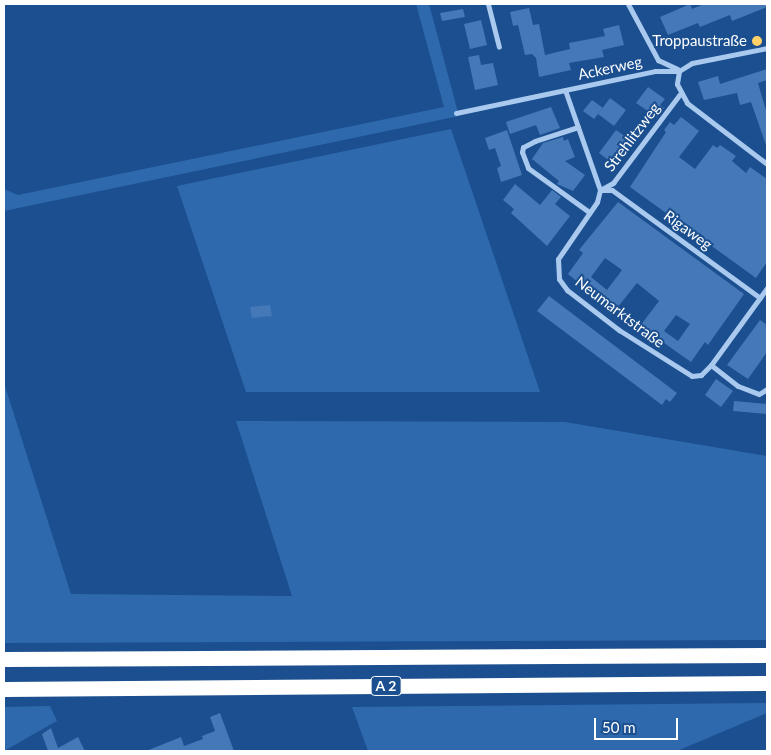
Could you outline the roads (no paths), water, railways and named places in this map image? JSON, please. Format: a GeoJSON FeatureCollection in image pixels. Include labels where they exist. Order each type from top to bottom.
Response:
{"type":"FeatureCollection","features":[{"type":"Feature","properties":{"kind":"highway","name":"A 2"},"geometry":{"type":"LineString","coordinates":[[4,660],[767,655]]}},
{"type":"Feature","properties":{"kind":"highway","name":"A 2"},"geometry":{"type":"LineString","coordinates":[[4,689],[767,683]]}},
{"type":"Feature","properties":{"kind":"street"},"geometry":{"type":"LineString","coordinates":[[488,4],[498,47]]}},
{"type":"Feature","properties":{"kind":"street"},"geometry":{"type":"LineString","coordinates":[[628,4],[658,60],[679,71],[676,79],[680,94],[695,110],[767,164]]}},
{"type":"Feature","properties":{"kind":"street","name":"Ackerweg"},"geometry":{"type":"LineString","coordinates":[[456,113],[655,71],[679,71],[692,63],[767,48]]}},
{"type":"Feature","properties":{"kind":"street"},"geometry":{"type":"LineString","coordinates":[[565,90],[600,190]]}},
{"type":"Feature","properties":{"kind":"street","name":"Strehlitzweg"},"geometry":{"type":"LineString","coordinates":[[600,190],[613,183],[680,94]]}},
{"type":"Feature","properties":{"kind":"street"},"geometry":{"type":"LineString","coordinates":[[578,127],[534,141],[523,147],[522,152],[528,168],[589,212]]}},
{"type":"Feature","properties":{"kind":"street","name":"Neumarktstraße"},"geometry":{"type":"LineString","coordinates":[[600,190],[597,202],[558,259],[559,279],[567,290],[619,330],[686,375],[701,375],[711,365],[767,288]]}},
{"type":"Feature","properties":{"kind":"street","name":"Rigaweg"},"geometry":{"type":"LineString","coordinates":[[600,190],[612,190],[760,298]]}},
{"type":"Feature","properties":{"kind":"street"},"geometry":{"type":"LineString","coordinates":[[711,365],[738,386],[759,394],[767,389]]}},
{"type":"Feature","properties":{"kind":"place","name":"Troppaustraße"},"geometry":{"type":"Point","coordinates":[757,41]}}]}
